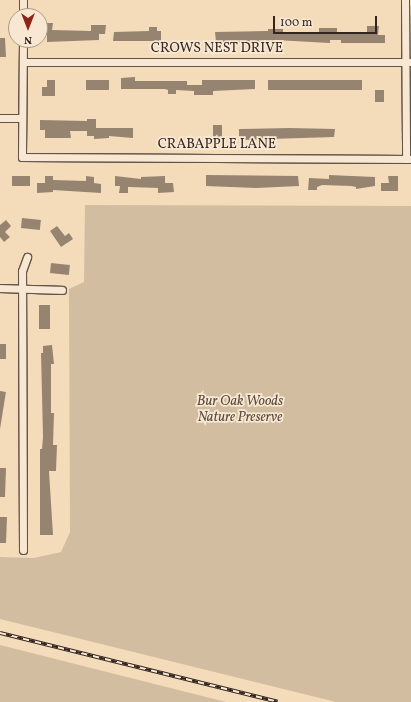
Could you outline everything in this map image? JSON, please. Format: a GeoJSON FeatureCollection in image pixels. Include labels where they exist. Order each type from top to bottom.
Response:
{"type":"FeatureCollection","features":[{"type":"Feature","properties":{"kind":"street"},"geometry":{"type":"LineString","coordinates":[[406,0],[409,159]]}},
{"type":"Feature","properties":{"kind":"street"},"geometry":{"type":"LineString","coordinates":[[0,118],[22,118],[23,48]]}},
{"type":"Feature","properties":{"kind":"street","name":"CROWS NEST DRIVE"},"geometry":{"type":"LineString","coordinates":[[22,62],[408,62]]}},
{"type":"Feature","properties":{"kind":"street","name":"CRABAPPLE LANE"},"geometry":{"type":"LineString","coordinates":[[22,118],[22,157],[409,159]]}},
{"type":"Feature","properties":{"kind":"street"},"geometry":{"type":"LineString","coordinates":[[23,550],[22,271],[27,257]]}},
{"type":"Feature","properties":{"kind":"street"},"geometry":{"type":"LineString","coordinates":[[0,288],[22,287],[62,290]]}},
{"type":"Feature","properties":{"kind":"green space","name":"Bur Oak Woods Nature Preserve"},"geometry":{"type":"Polygon","coordinates":[[[85,205],[411,206],[411,702],[336,702],[0,619],[0,557],[34,558],[61,552],[70,532],[69,289],[84,282],[85,205]]]}},
{"type":"Feature","properties":{"kind":"green space"},"geometry":{"type":"Polygon","coordinates":[[[0,645],[226,702],[0,702],[0,645]]]}},
{"type":"Feature","properties":{"kind":"building"},"geometry":{"type":"Polygon","coordinates":[[[48,23],[53,23],[52,30],[91,31],[91,25],[106,25],[105,34],[99,34],[99,40],[48,42],[48,23]]]}},
{"type":"Feature","properties":{"kind":"building"},"geometry":{"type":"Polygon","coordinates":[[[367,26],[379,26],[378,35],[385,35],[385,43],[341,43],[341,40],[330,40],[330,43],[275,40],[275,43],[216,42],[215,32],[268,31],[268,29],[283,29],[283,33],[319,34],[319,28],[337,28],[337,33],[367,34],[367,26]]]}},
{"type":"Feature","properties":{"kind":"building"},"geometry":{"type":"Polygon","coordinates":[[[149,27],[157,27],[157,31],[161,31],[161,41],[113,41],[114,32],[149,31],[149,27]]]}},
{"type":"Feature","properties":{"kind":"building"},"geometry":{"type":"Polygon","coordinates":[[[0,38],[5,38],[6,57],[0,57],[0,38]]]}},
{"type":"Feature","properties":{"kind":"building"},"geometry":{"type":"Polygon","coordinates":[[[135,77],[135,81],[187,81],[187,85],[202,85],[202,80],[255,80],[255,89],[213,91],[213,95],[194,95],[194,91],[176,90],[176,94],[168,94],[168,90],[165,89],[121,89],[121,78],[135,77]]]}},
{"type":"Feature","properties":{"kind":"building"},"geometry":{"type":"Polygon","coordinates":[[[47,80],[55,80],[55,96],[42,96],[42,87],[47,87],[47,80]]]}},
{"type":"Feature","properties":{"kind":"building"},"geometry":{"type":"Polygon","coordinates":[[[86,80],[109,80],[109,90],[86,90],[86,80]]]}},
{"type":"Feature","properties":{"kind":"building"},"geometry":{"type":"Polygon","coordinates":[[[268,80],[362,80],[362,90],[268,90],[268,80]]]}},
{"type":"Feature","properties":{"kind":"building"},"geometry":{"type":"Polygon","coordinates":[[[375,90],[384,90],[384,102],[375,102],[375,90]]]}},
{"type":"Feature","properties":{"kind":"building"},"geometry":{"type":"Polygon","coordinates":[[[87,119],[96,119],[96,128],[133,128],[133,138],[109,136],[109,138],[94,139],[94,136],[87,136],[87,131],[70,131],[71,138],[45,138],[45,130],[40,130],[40,120],[87,121],[87,119]]]}},
{"type":"Feature","properties":{"kind":"building"},"geometry":{"type":"Polygon","coordinates":[[[213,125],[222,125],[222,139],[213,139],[213,125]]]}},
{"type":"Feature","properties":{"kind":"building"},"geometry":{"type":"Polygon","coordinates":[[[239,129],[335,129],[334,137],[239,140],[239,129]]]}},
{"type":"Feature","properties":{"kind":"building"},"geometry":{"type":"Polygon","coordinates":[[[206,175],[298,176],[299,186],[256,188],[206,186],[206,175]]]}},
{"type":"Feature","properties":{"kind":"building"},"geometry":{"type":"Polygon","coordinates":[[[329,175],[375,177],[375,186],[356,189],[356,187],[351,186],[322,185],[317,187],[317,190],[308,190],[309,178],[329,179],[329,175]]]}},
{"type":"Feature","properties":{"kind":"building"},"geometry":{"type":"Polygon","coordinates":[[[12,176],[30,176],[30,186],[12,186],[12,176]]]}},
{"type":"Feature","properties":{"kind":"building"},"geometry":{"type":"Polygon","coordinates":[[[45,176],[53,176],[53,180],[86,181],[86,176],[94,177],[94,183],[101,184],[101,193],[53,190],[53,192],[37,193],[37,183],[45,183],[45,176]]]}},
{"type":"Feature","properties":{"kind":"building"},"geometry":{"type":"Polygon","coordinates":[[[115,176],[141,179],[141,177],[165,176],[165,183],[173,183],[174,192],[158,193],[158,188],[128,187],[128,193],[119,193],[120,186],[115,186],[115,176]]]}},
{"type":"Feature","properties":{"kind":"building"},"geometry":{"type":"Polygon","coordinates":[[[388,176],[398,176],[398,191],[381,191],[381,183],[389,183],[388,176]]]}},
{"type":"Feature","properties":{"kind":"building"},"geometry":{"type":"Polygon","coordinates":[[[22,218],[41,220],[40,230],[21,228],[22,218]]]}},
{"type":"Feature","properties":{"kind":"building"},"geometry":{"type":"Polygon","coordinates":[[[6,220],[11,226],[5,232],[10,237],[4,242],[0,237],[0,225],[6,220]]]}},
{"type":"Feature","properties":{"kind":"building"},"geometry":{"type":"Polygon","coordinates":[[[57,226],[65,236],[69,233],[73,239],[61,247],[50,231],[57,226]]]}},
{"type":"Feature","properties":{"kind":"building"},"geometry":{"type":"Polygon","coordinates":[[[51,263],[70,265],[69,275],[50,273],[51,263]]]}},
{"type":"Feature","properties":{"kind":"building"},"geometry":{"type":"Polygon","coordinates":[[[39,305],[50,305],[50,329],[39,329],[39,305]]]}},
{"type":"Feature","properties":{"kind":"building"},"geometry":{"type":"Polygon","coordinates":[[[0,344],[6,344],[6,359],[0,359],[0,344]]]}},
{"type":"Feature","properties":{"kind":"building"},"geometry":{"type":"Polygon","coordinates":[[[52,345],[54,364],[51,364],[51,413],[54,413],[53,445],[57,445],[56,471],[49,471],[53,535],[40,535],[40,449],[42,449],[43,437],[41,353],[43,353],[43,346],[52,345]]]}},
{"type":"Feature","properties":{"kind":"building"},"geometry":{"type":"Polygon","coordinates":[[[0,391],[6,392],[0,429],[0,391]]]}},
{"type":"Feature","properties":{"kind":"building"},"geometry":{"type":"Polygon","coordinates":[[[0,468],[6,468],[5,497],[0,497],[0,468]]]}},
{"type":"Feature","properties":{"kind":"building"},"geometry":{"type":"Polygon","coordinates":[[[0,517],[7,517],[6,543],[0,543],[0,517]]]}},
{"type":"Feature","properties":{"kind":"railway"},"geometry":{"type":"LineString","coordinates":[[0,633],[278,702]]}}]}
